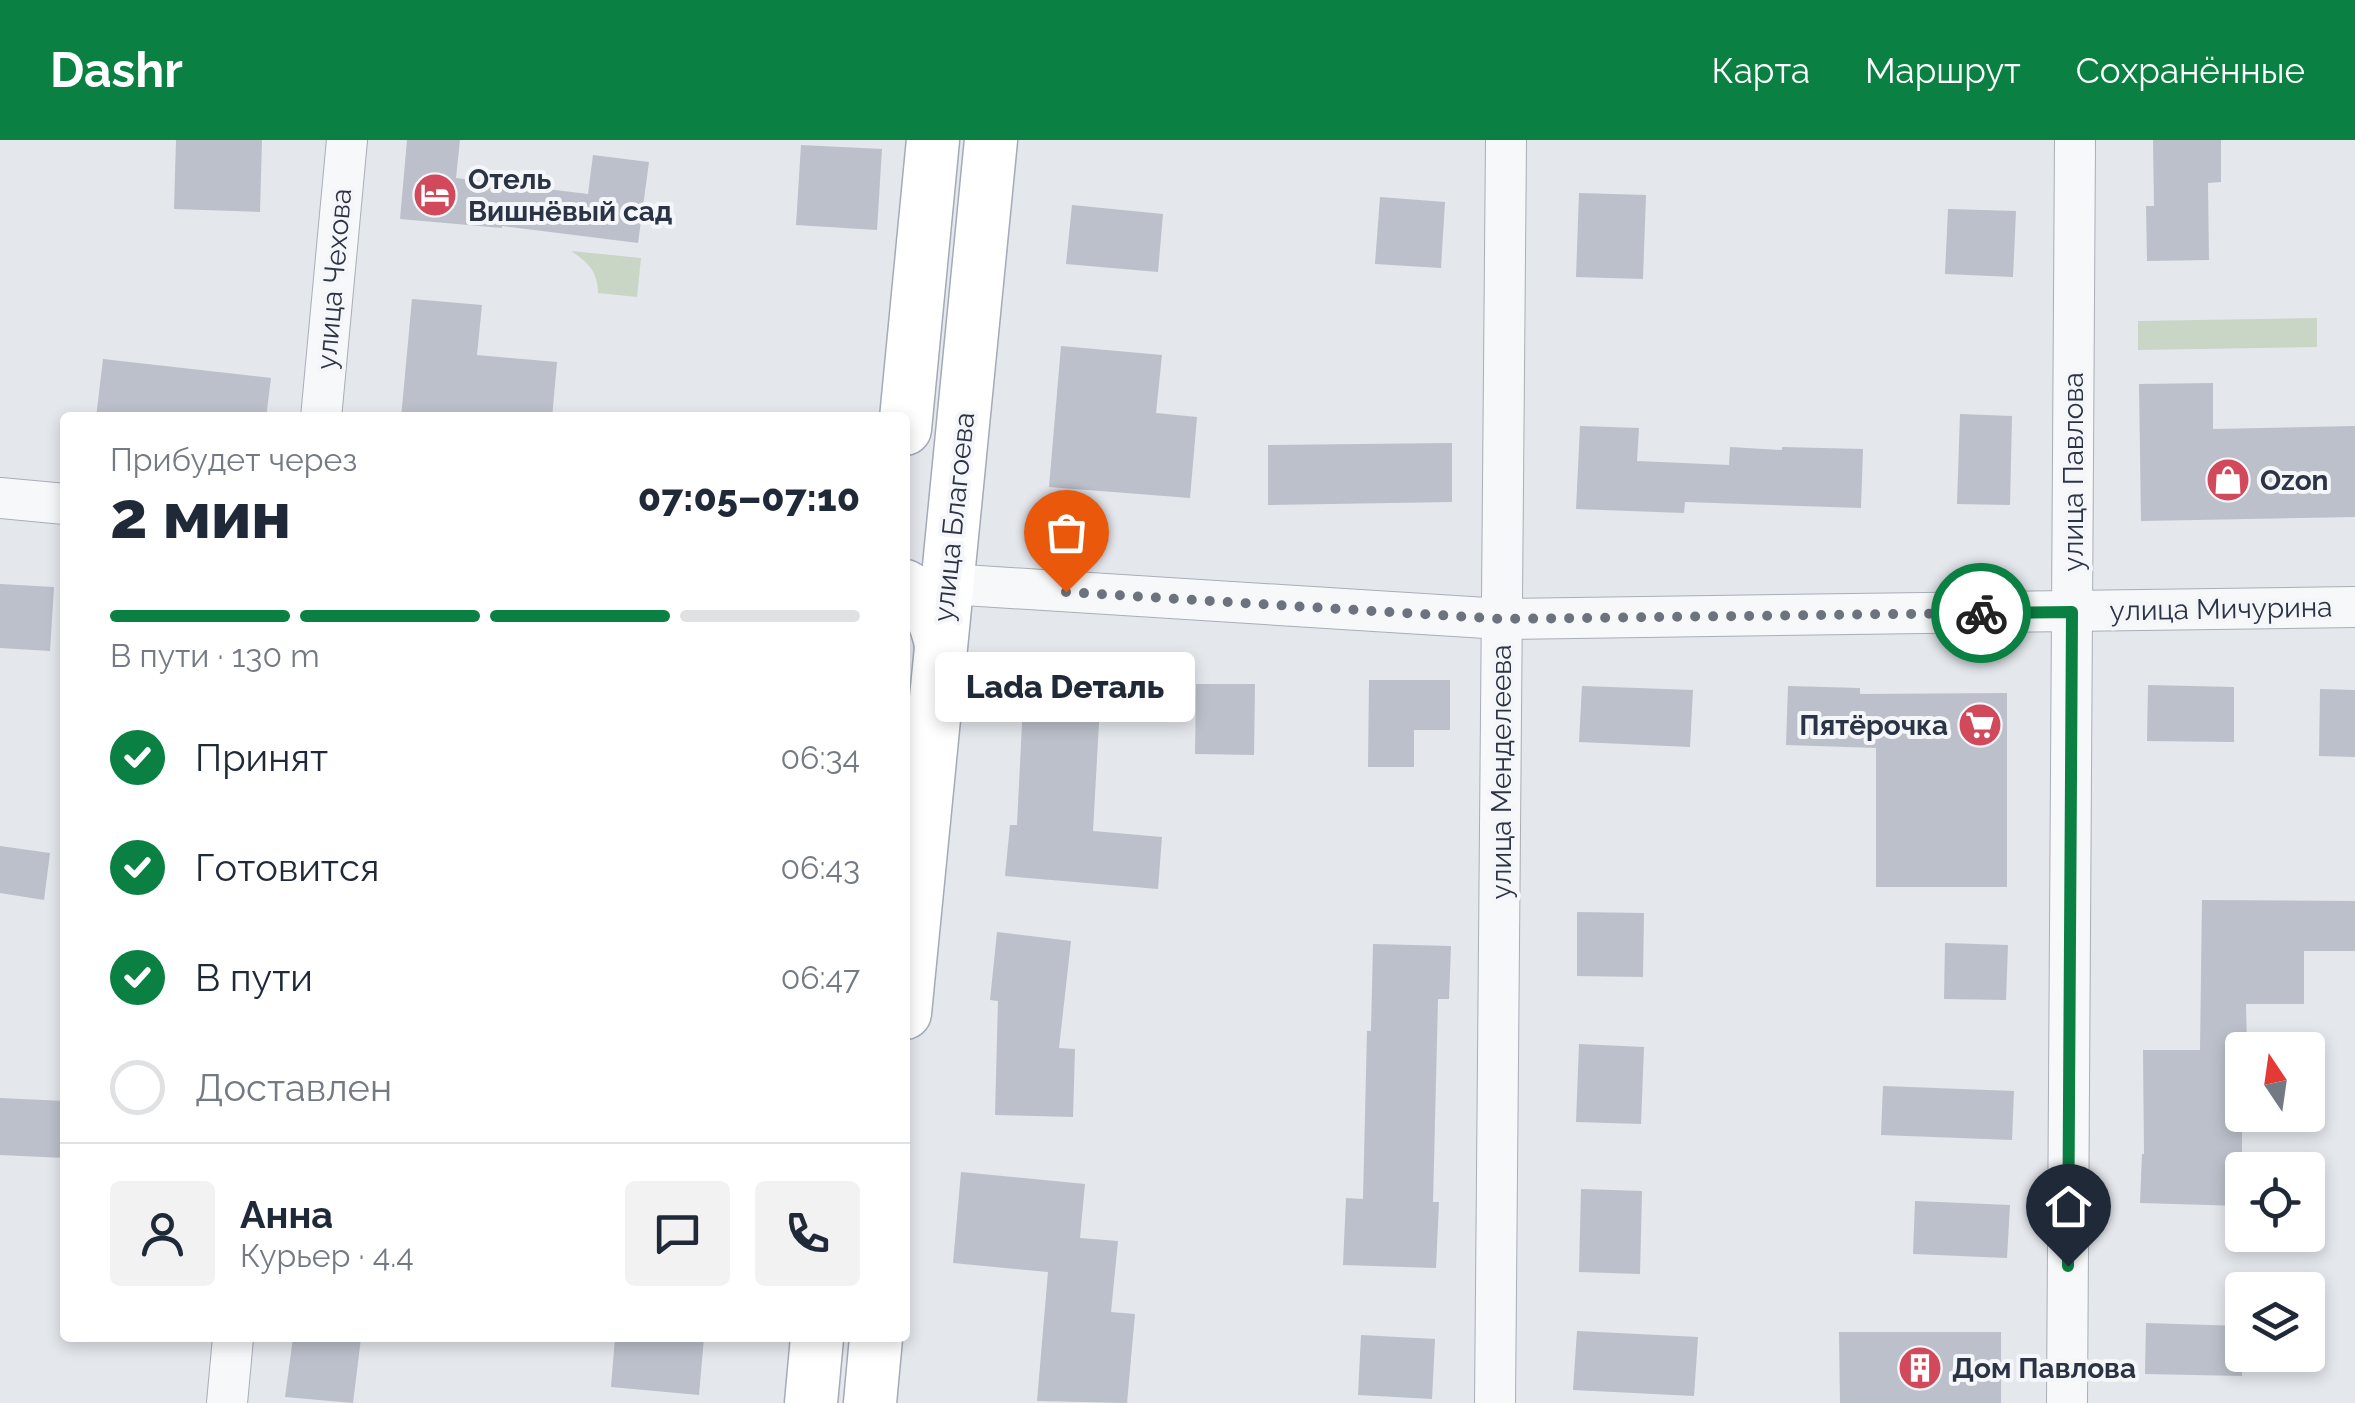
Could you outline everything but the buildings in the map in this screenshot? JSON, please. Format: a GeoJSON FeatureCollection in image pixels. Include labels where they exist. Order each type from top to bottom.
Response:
{"type":"FeatureCollection","features":[{"type":"Feature","properties":{"kind":"main road","name":"улица Благоева"},"geometry":{"type":"LineString","coordinates":[[907,412],[934,140]]}},
{"type":"Feature","properties":{"kind":"main road","name":"улица Благоева"},"geometry":{"type":"LineString","coordinates":[[910,963],[942,644],[926,585],[991,140]]}},
{"type":"Feature","properties":{"kind":"main road"},"geometry":{"type":"LineString","coordinates":[[910,560],[926,576],[926,585]]}},
{"type":"Feature","properties":{"kind":"main road"},"geometry":{"type":"LineString","coordinates":[[811,1403],[817,1342]]}},
{"type":"Feature","properties":{"kind":"main road"},"geometry":{"type":"LineString","coordinates":[[870,1403],[876,1342]]}},
{"type":"Feature","properties":{"kind":"street","name":"улица Чехова"},"geometry":{"type":"LineString","coordinates":[[322,412],[347,140]]}},
{"type":"Feature","properties":{"kind":"street","name":"улица Менделеева"},"geometry":{"type":"LineString","coordinates":[[1495,1403],[1506,140]]}},
{"type":"Feature","properties":{"kind":"street","name":"улица Павлова"},"geometry":{"type":"LineString","coordinates":[[2067,1403],[2075,140]]}},
{"type":"Feature","properties":{"kind":"street"},"geometry":{"type":"LineString","coordinates":[[0,498],[60,504]]}},
{"type":"Feature","properties":{"kind":"street","name":"улица Мичурина"},"geometry":{"type":"LineString","coordinates":[[926,585],[1502,619],[2355,607]]}},
{"type":"Feature","properties":{"kind":"street"},"geometry":{"type":"LineString","coordinates":[[227,1403],[233,1342]]}},
{"type":"Feature","properties":{"kind":"green space"},"geometry":{"type":"Polygon","coordinates":[[[571,251],[641,258],[637,297],[598,293],[591,268],[571,251]]]}},
{"type":"Feature","properties":{"kind":"green space"},"geometry":{"type":"Polygon","coordinates":[[[2317,318],[2317,347],[2138,350],[2138,321],[2317,318]]]}},
{"type":"Feature","properties":{"kind":"way so far"},"geometry":{"type":"LineString","coordinates":[[1066,592],[1502,619],[1981,613]]}},
{"type":"Feature","properties":{"kind":"place","name":"Отель Вишнёвый сад"},"geometry":{"type":"Point","coordinates":[435,195]}},
{"type":"Feature","properties":{"kind":"place","name":"Ozon"},"geometry":{"type":"Point","coordinates":[2228,480]}},
{"type":"Feature","properties":{"kind":"place","name":"Lada Dеталь"},"geometry":{"type":"Point","coordinates":[1066,592]}},
{"type":"Feature","properties":{"kind":"place","name":"Пятёрочка"},"geometry":{"type":"Point","coordinates":[1980,725]}},
{"type":"Feature","properties":{"kind":"place","name":"Дом Павлова"},"geometry":{"type":"Point","coordinates":[1920,1368]}},
{"type":"Feature","properties":{"kind":"route"},"geometry":{"type":"LineString","coordinates":[[1981,613],[2072,612],[2068,1266]]}}]}
